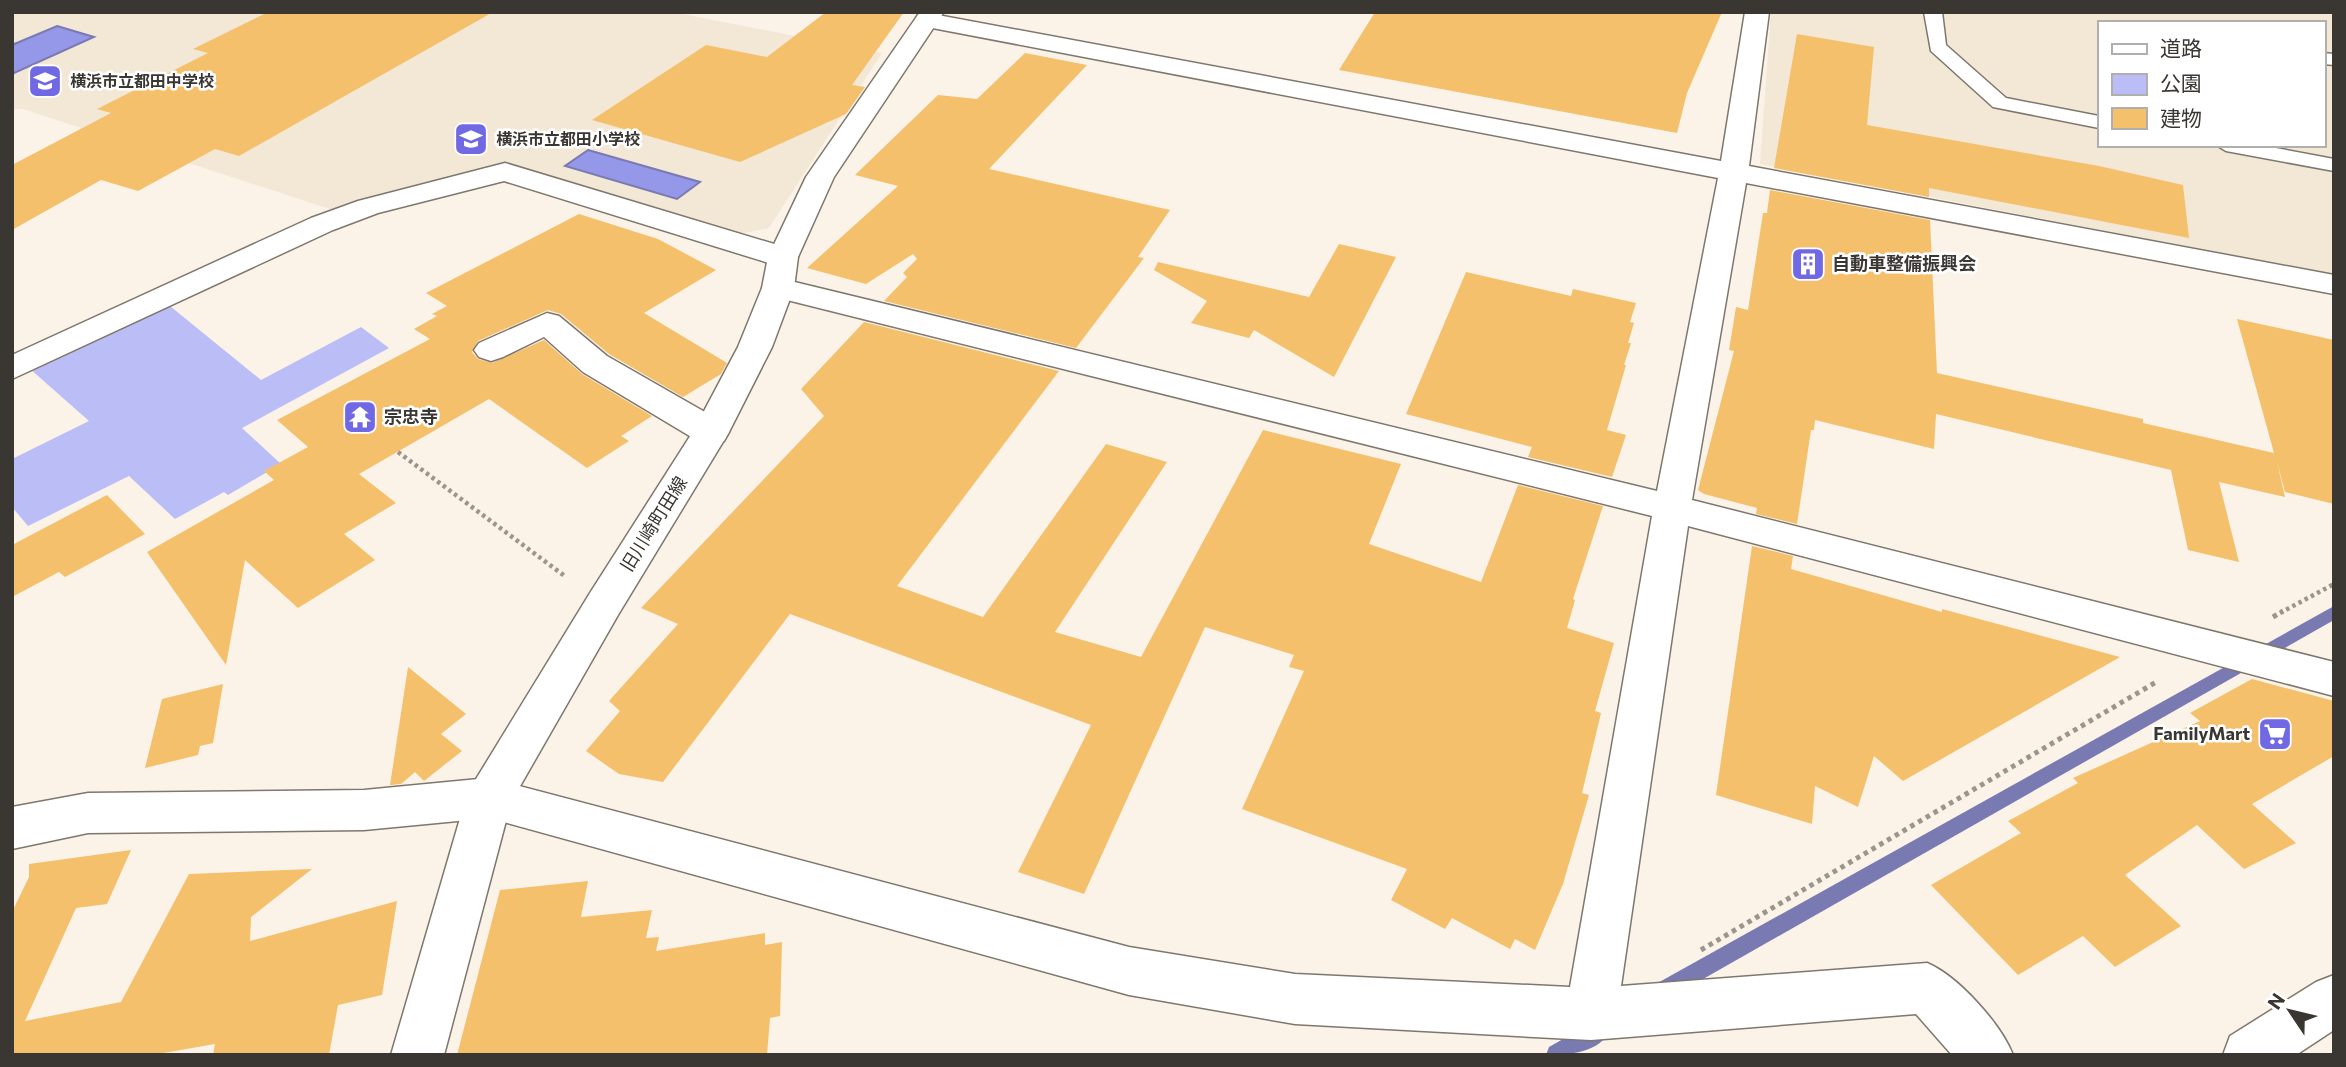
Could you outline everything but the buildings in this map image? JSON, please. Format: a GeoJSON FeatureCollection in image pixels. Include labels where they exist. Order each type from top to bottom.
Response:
{"type":"FeatureCollection","features":[{"type":"Feature","properties":{"kind":"street"},"geometry":{"type":"LineString","coordinates":[[1594,1014],[1672,508],[1734,170],[1756,12]]}},
{"type":"Feature","properties":{"kind":"street"},"geometry":{"type":"LineString","coordinates":[[929,16],[2334,285]]}},
{"type":"Feature","properties":{"kind":"street","name":"旧川崎町田線"},"geometry":{"type":"LineString","coordinates":[[416,1055],[489,798],[604,604],[711,432],[755,347],[780,272],[820,177],[929,16]]}},
{"type":"Feature","properties":{"kind":"street"},"geometry":{"type":"LineString","coordinates":[[12,368],[322,224],[368,207],[505,172],[780,272],[1672,508],[2319,675]]}},
{"type":"Feature","properties":{"kind":"street"},"geometry":{"type":"LineString","coordinates":[[491,350],[547,323],[595,364],[711,432]]}},
{"type":"Feature","properties":{"kind":"street"},"geometry":{"type":"LineString","coordinates":[[12,828],[88,813],[364,810],[489,798],[1129,971],[1295,999],[1594,1014],[1927,988],[1987,1055]]}},
{"type":"Feature","properties":{"kind":"street"},"geometry":{"type":"LineString","coordinates":[[2249,1055],[2334,1000]]}},
{"type":"Feature","properties":{"kind":"lane"},"geometry":{"type":"LineString","coordinates":[[1933,12],[1937,47],[2000,103],[2098,122]]}},
{"type":"Feature","properties":{"kind":"lane"},"geometry":{"type":"LineString","coordinates":[[2237,147],[2334,165]]}},
{"type":"Feature","properties":{"kind":"path"},"geometry":{"type":"LineString","coordinates":[[398,452],[604,604]]}},
{"type":"Feature","properties":{"kind":"path"},"geometry":{"type":"LineString","coordinates":[[1699,951],[2216,649],[2334,584]]}},
{"type":"Feature","properties":{"kind":"shaded area","name":"横浜市立都田小学校"},"geometry":{"type":"Polygon","coordinates":[[[12,12],[672,12],[882,53],[769,228],[734,235],[505,164],[360,200],[333,210],[23,109],[12,109],[12,12]]]}},
{"type":"Feature","properties":{"kind":"shaded area"},"geometry":{"type":"Polygon","coordinates":[[[1771,12],[2334,12],[2334,275],[1760,164],[1771,12]]]}},
{"type":"Feature","properties":{"kind":"shaded area"},"geometry":{"type":"Polygon","coordinates":[[[57,26],[94,37],[12,74],[12,45],[57,26]]]}},
{"type":"Feature","properties":{"kind":"shaded area"},"geometry":{"type":"Polygon","coordinates":[[[588,150],[700,182],[677,199],[565,166],[588,150]]]}},
{"type":"Feature","properties":{"kind":"green space"},"geometry":{"type":"Polygon","coordinates":[[[165,302],[261,380],[361,327],[389,348],[242,428],[281,464],[228,495],[224,492],[175,519],[129,476],[28,526],[12,507],[12,459],[89,421],[29,368],[165,302]]]}},
{"type":"Feature","properties":{"kind":"waterway"},"geometry":{"type":"LineString","coordinates":[[1661,992],[2334,612]]}},
{"type":"Feature","properties":{"kind":"waterway"},"geometry":{"type":"LineString","coordinates":[[1557,1055],[1600,1029]]}},
{"type":"Feature","properties":{"kind":"place","name":"横浜市立都田中学校"},"geometry":{"type":"Point","coordinates":[45,81]}},
{"type":"Feature","properties":{"kind":"place","name":"横浜市立都田小学校"},"geometry":{"type":"Point","coordinates":[471,139]}},
{"type":"Feature","properties":{"kind":"place","name":"自動車整備振興会"},"geometry":{"type":"Point","coordinates":[1808,264]}},
{"type":"Feature","properties":{"kind":"place","name":"宗忠寺"},"geometry":{"type":"Point","coordinates":[360,417]}},
{"type":"Feature","properties":{"kind":"place","name":"FamilyMart"},"geometry":{"type":"Point","coordinates":[2275,734]}}]}
